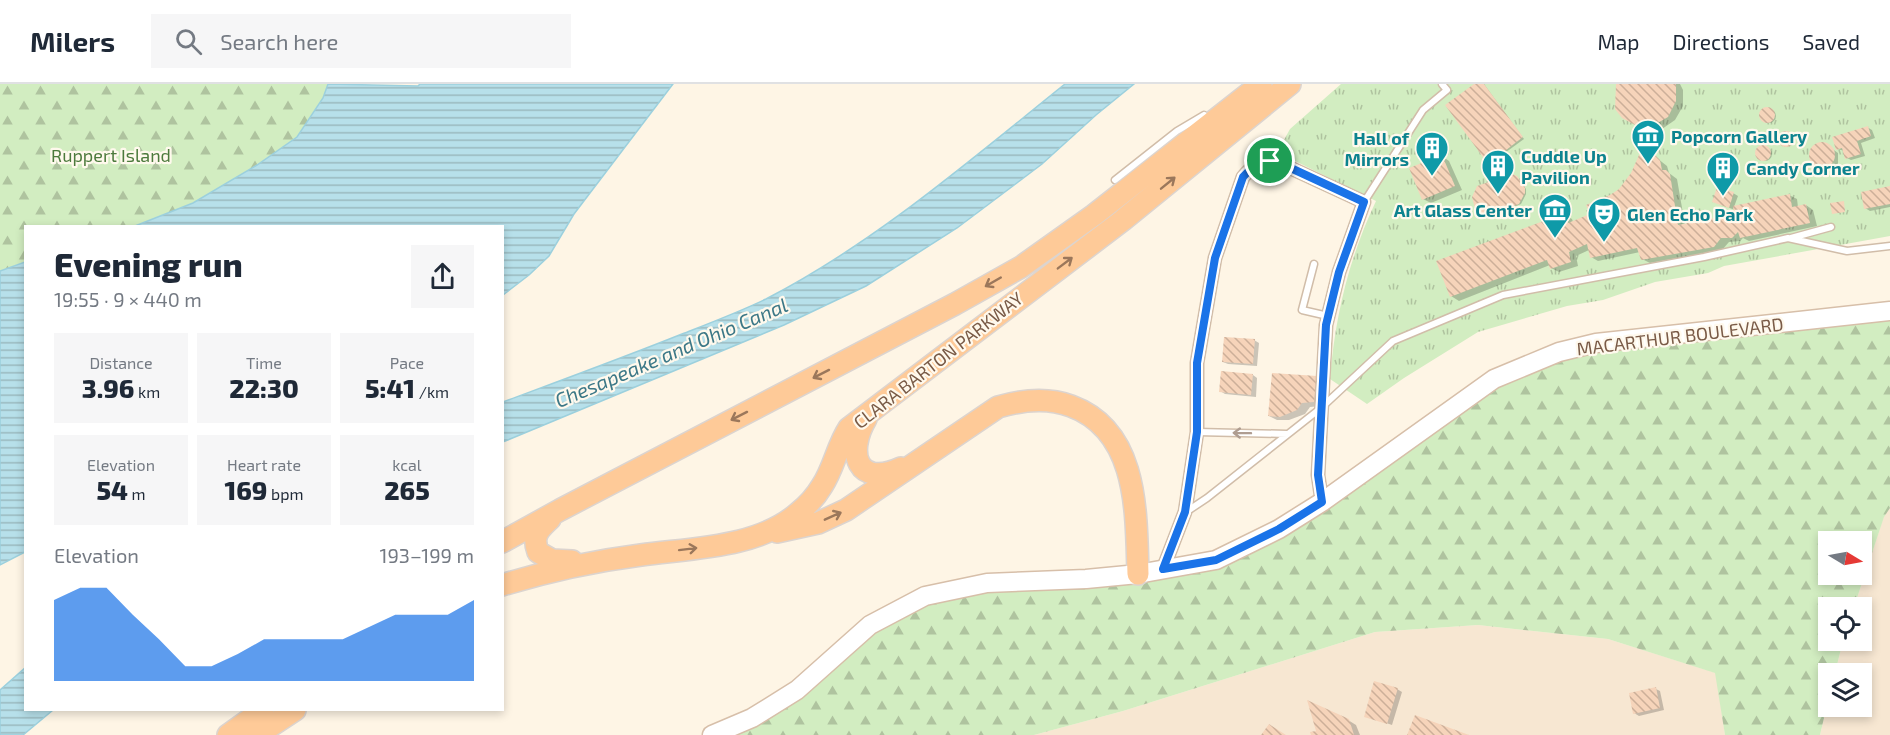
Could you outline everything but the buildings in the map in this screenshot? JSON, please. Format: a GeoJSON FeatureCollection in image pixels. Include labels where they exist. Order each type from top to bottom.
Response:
{"type":"FeatureCollection","features":[{"type":"Feature","properties":{"kind":"highway","name":"CLARA BARTON PARKWAY"},"geometry":{"type":"LineString","coordinates":[[504,584],[594,562],[705,547],[756,536],[782,524],[797,514],[823,486],[849,428],[1123,220],[1290,84]]}},
{"type":"Feature","properties":{"kind":"highway","name":"CLARA BARTON PARKWAY"},"geometry":{"type":"LineString","coordinates":[[504,541],[944,310],[1020,267],[1095,215],[1254,89]]}},
{"type":"Feature","properties":{"kind":"highway"},"geometry":{"type":"LineString","coordinates":[[1204,115],[1254,89]]}},
{"type":"Feature","properties":{"kind":"highway"},"geometry":{"type":"LineString","coordinates":[[1020,267],[1084,214],[1115,180]]}},
{"type":"Feature","properties":{"kind":"highway"},"geometry":{"type":"LineString","coordinates":[[756,536],[803,527],[833,517],[860,502],[998,407],[1014,402],[1045,400],[1061,403],[1093,417],[1120,447],[1127,467],[1136,525],[1138,574]]}},
{"type":"Feature","properties":{"kind":"highway"},"geometry":{"type":"LineString","coordinates":[[869,414],[861,427],[855,450],[862,467],[875,475],[886,475],[915,462]]}},
{"type":"Feature","properties":{"kind":"highway"},"geometry":{"type":"LineString","coordinates":[[560,510],[538,530],[534,543],[538,552],[552,560],[594,562]]}},
{"type":"Feature","properties":{"kind":"highway"},"geometry":{"type":"LineString","coordinates":[[228,735],[262,711]]}},
{"type":"Feature","properties":{"kind":"highway"},"geometry":{"type":"LineString","coordinates":[[257,735],[294,711]]}},
{"type":"Feature","properties":{"kind":"main road","name":"MACARTHUR BOULEVARD"},"geometry":{"type":"LineString","coordinates":[[712,735],[752,718],[797,690],[870,625],[925,596],[987,583],[1086,579],[1138,574],[1216,560],[1279,529],[1322,502],[1494,379],[1559,352],[1596,343],[1890,311]]}},
{"type":"Feature","properties":{"kind":"street"},"geometry":{"type":"LineString","coordinates":[[1163,569],[1185,512],[1197,432],[1197,363],[1215,258],[1243,177],[1259,164],[1270,161],[1282,164],[1364,202],[1339,272],[1329,316],[1318,475],[1322,502]]}},
{"type":"Feature","properties":{"kind":"lane"},"geometry":{"type":"LineString","coordinates":[[1364,202],[1423,110],[1447,90],[1442,84]]}},
{"type":"Feature","properties":{"kind":"lane"},"geometry":{"type":"LineString","coordinates":[[1115,180],[1170,137],[1204,115]]}},
{"type":"Feature","properties":{"kind":"lane"},"geometry":{"type":"LineString","coordinates":[[1185,512],[1207,498],[1321,408],[1393,341],[1503,295],[1704,257],[1831,227]]}},
{"type":"Feature","properties":{"kind":"lane"},"geometry":{"type":"LineString","coordinates":[[1788,238],[1847,251],[1890,246]]}},
{"type":"Feature","properties":{"kind":"lane"},"geometry":{"type":"LineString","coordinates":[[1314,264],[1302,310],[1329,316]]}},
{"type":"Feature","properties":{"kind":"lane"},"geometry":{"type":"LineString","coordinates":[[1197,432],[1288,434]]}},
{"type":"Feature","properties":{"kind":"shaded area"},"geometry":{"type":"Polygon","coordinates":[[[1890,508],[1890,735],[1820,735],[1824,717],[1872,717],[1872,663],[1838,663],[1840,651],[1872,651],[1872,597],[1857,597],[1861,585],[1872,585],[1872,552],[1884,516],[1890,508]]]}},
{"type":"Feature","properties":{"kind":"shaded area"},"geometry":{"type":"Polygon","coordinates":[[[1478,625],[1608,639],[1716,673],[1725,735],[1034,735],[1123,711],[1375,632],[1478,625]]]}},
{"type":"Feature","properties":{"kind":"green space","name":"Ruppert Island"},"geometry":{"type":"Polygon","coordinates":[[[0,84],[328,84],[323,98],[297,137],[257,165],[193,203],[138,225],[24,225],[24,262],[0,271],[0,84]]]}},
{"type":"Feature","properties":{"kind":"green space","name":"Glen Echo Park"},"geometry":{"type":"Polygon","coordinates":[[[1341,84],[1890,84],[1890,236],[1724,266],[1708,273],[1655,282],[1603,300],[1567,306],[1478,332],[1367,404],[1330,379],[1345,288],[1358,244],[1376,201],[1285,156],[1284,140],[1290,129],[1341,84]]]}},
{"type":"Feature","properties":{"kind":"green space"},"geometry":{"type":"Polygon","coordinates":[[[1890,311],[1890,508],[1884,517],[1872,553],[1872,531],[1818,531],[1818,585],[1861,585],[1857,597],[1818,597],[1818,651],[1840,651],[1838,663],[1818,663],[1818,717],[1824,717],[1820,735],[1725,735],[1715,673],[1608,639],[1478,625],[1375,632],[1123,711],[1034,735],[712,735],[752,718],[870,625],[925,596],[1216,560],[1279,529],[1494,379],[1559,352],[1890,311]]]}},
{"type":"Feature","properties":{"kind":"water"},"geometry":{"type":"Polygon","coordinates":[[[328,84],[418,86],[420,84],[673,84],[574,214],[549,256],[504,294],[504,225],[138,225],[193,203],[257,165],[297,137],[323,98],[328,84]]]}},
{"type":"Feature","properties":{"kind":"water","name":"Chesapeake and Ohio Canal"},"geometry":{"type":"Polygon","coordinates":[[[1065,84],[1134,84],[1042,164],[957,228],[866,286],[784,325],[504,442],[504,402],[637,352],[766,299],[846,252],[957,171],[1065,84]]]}},
{"type":"Feature","properties":{"kind":"water"},"geometry":{"type":"Polygon","coordinates":[[[24,262],[24,553],[0,565],[0,271],[24,262]]]}},
{"type":"Feature","properties":{"kind":"water"},"geometry":{"type":"Polygon","coordinates":[[[24,669],[24,711],[52,711],[23,735],[0,735],[0,690],[24,669]]]}},
{"type":"Feature","properties":{"kind":"place","name":"Popcorn Gallery"},"geometry":{"type":"Point","coordinates":[1648,165]}},
{"type":"Feature","properties":{"kind":"place","name":"Hall of Mirrors"},"geometry":{"type":"Point","coordinates":[1432,177]}},
{"type":"Feature","properties":{"kind":"place","name":"Cuddle Up Pavilion"},"geometry":{"type":"Point","coordinates":[1498,195]}},
{"type":"Feature","properties":{"kind":"place","name":"Candy Corner"},"geometry":{"type":"Point","coordinates":[1723,197]}},
{"type":"Feature","properties":{"kind":"place","name":"Art Glass Center"},"geometry":{"type":"Point","coordinates":[1555,239]}},
{"type":"Feature","properties":{"kind":"place","name":"Glen Echo Park"},"geometry":{"type":"Point","coordinates":[1604,243]}},
{"type":"Feature","properties":{"kind":"route"},"geometry":{"type":"LineString","coordinates":[[1270,161],[1282,164],[1364,202],[1339,272],[1326,325],[1318,475],[1322,502],[1279,529],[1216,560],[1163,569],[1185,512],[1197,432],[1197,363],[1215,258],[1243,177],[1259,164],[1270,161]]}}]}
